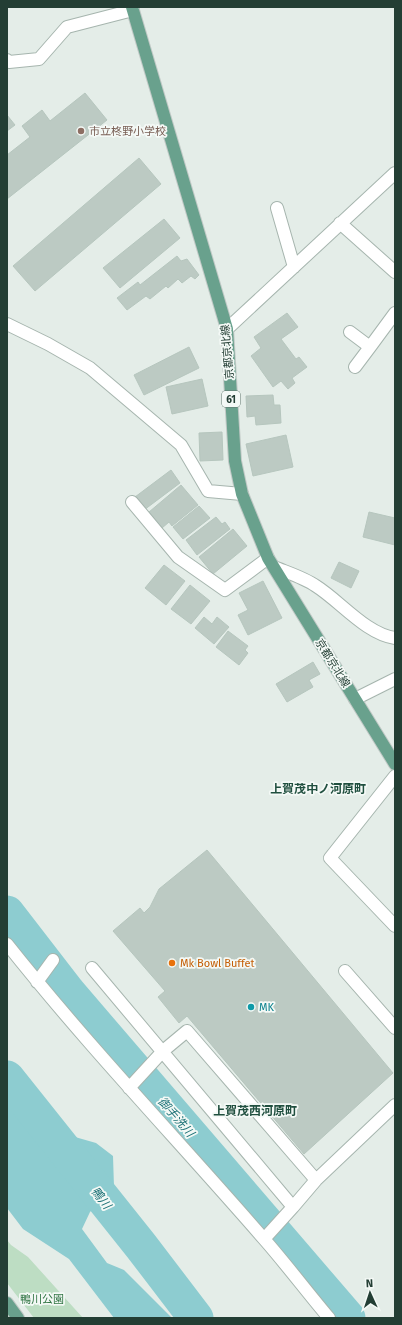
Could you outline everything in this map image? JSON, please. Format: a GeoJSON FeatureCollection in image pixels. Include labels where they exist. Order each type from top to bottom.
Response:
{"type":"FeatureCollection","features":[{"type":"Feature","properties":{"kind":"main road","name":"京都京北線"},"geometry":{"type":"LineString","coordinates":[[133,8],[227,329],[235,460],[242,494],[271,563],[395,763]]}},
{"type":"Feature","properties":{"kind":"main road"},"geometry":{"type":"LineString","coordinates":[[7,1303],[18,1318]]}},
{"type":"Feature","properties":{"kind":"street"},"geometry":{"type":"LineString","coordinates":[[7,60],[9,62],[39,59],[67,27],[133,8]]}},
{"type":"Feature","properties":{"kind":"street"},"geometry":{"type":"LineString","coordinates":[[227,329],[395,173]]}},
{"type":"Feature","properties":{"kind":"street"},"geometry":{"type":"LineString","coordinates":[[277,208],[294,267]]}},
{"type":"Feature","properties":{"kind":"street"},"geometry":{"type":"LineString","coordinates":[[340,223],[395,272]]}},
{"type":"Feature","properties":{"kind":"street"},"geometry":{"type":"LineString","coordinates":[[355,367],[395,313]]}},
{"type":"Feature","properties":{"kind":"street"},"geometry":{"type":"LineString","coordinates":[[7,324],[48,344],[90,368],[181,445],[208,491],[242,494]]}},
{"type":"Feature","properties":{"kind":"street"},"geometry":{"type":"LineString","coordinates":[[350,332],[370,347]]}},
{"type":"Feature","properties":{"kind":"street"},"geometry":{"type":"LineString","coordinates":[[132,502],[178,557],[225,590],[271,563],[316,585],[352,615],[384,637],[395,638]]}},
{"type":"Feature","properties":{"kind":"street"},"geometry":{"type":"LineString","coordinates":[[355,699],[395,679]]}},
{"type":"Feature","properties":{"kind":"street"},"geometry":{"type":"LineString","coordinates":[[395,776],[330,858],[395,926]]}},
{"type":"Feature","properties":{"kind":"street"},"geometry":{"type":"LineString","coordinates":[[7,944],[37,982],[129,1088],[264,1239],[329,1318]]}},
{"type":"Feature","properties":{"kind":"street"},"geometry":{"type":"LineString","coordinates":[[37,982],[53,960]]}},
{"type":"Feature","properties":{"kind":"street"},"geometry":{"type":"LineString","coordinates":[[92,968],[293,1207]]}},
{"type":"Feature","properties":{"kind":"street"},"geometry":{"type":"LineString","coordinates":[[345,971],[395,1028]]}},
{"type":"Feature","properties":{"kind":"street"},"geometry":{"type":"LineString","coordinates":[[129,1088],[162,1052],[187,1031],[316,1180]]}},
{"type":"Feature","properties":{"kind":"street"},"geometry":{"type":"LineString","coordinates":[[264,1239],[316,1180],[395,1105]]}},
{"type":"Feature","properties":{"kind":"green space","name":"鴨川公園"},"geometry":{"type":"Polygon","coordinates":[[[7,1240],[11,1245],[28,1257],[83,1318],[34,1318],[7,1283],[7,1240]]]}},
{"type":"Feature","properties":{"kind":"water"},"geometry":{"type":"Polygon","coordinates":[[[7,1098],[68,1135],[96,1143],[113,1156],[114,1187],[90,1212],[82,1229],[107,1263],[124,1270],[172,1318],[114,1318],[69,1259],[23,1229],[7,1208],[7,1098]]]}},
{"type":"Feature","properties":{"kind":"building"},"geometry":{"type":"Polygon","coordinates":[[[85,93],[107,120],[7,199],[7,155],[30,137],[22,126],[42,110],[50,121],[85,93]]]}},
{"type":"Feature","properties":{"kind":"building"},"geometry":{"type":"Polygon","coordinates":[[[7,115],[15,125],[7,131],[7,115]]]}},
{"type":"Feature","properties":{"kind":"building"},"geometry":{"type":"Polygon","coordinates":[[[139,158],[161,184],[35,291],[13,266],[139,158]]]}},
{"type":"Feature","properties":{"kind":"building"},"geometry":{"type":"Polygon","coordinates":[[[164,219],[180,238],[120,288],[103,268],[164,219]]]}},
{"type":"Feature","properties":{"kind":"building"},"geometry":{"type":"Polygon","coordinates":[[[177,256],[181,261],[187,259],[199,275],[195,279],[191,276],[182,283],[178,279],[168,288],[166,286],[150,299],[146,296],[127,310],[117,298],[138,282],[140,285],[177,256]]]}},
{"type":"Feature","properties":{"kind":"building"},"geometry":{"type":"Polygon","coordinates":[[[287,313],[298,327],[281,339],[296,359],[299,357],[307,367],[292,378],[295,383],[288,389],[281,381],[273,387],[251,356],[261,348],[254,337],[287,313]]]}},
{"type":"Feature","properties":{"kind":"building"},"geometry":{"type":"Polygon","coordinates":[[[189,347],[199,368],[144,395],[134,375],[189,347]]]}},
{"type":"Feature","properties":{"kind":"building"},"geometry":{"type":"Polygon","coordinates":[[[202,379],[208,406],[172,414],[166,387],[202,379]]]}},
{"type":"Feature","properties":{"kind":"building"},"geometry":{"type":"Polygon","coordinates":[[[273,395],[274,405],[280,405],[281,423],[256,425],[255,416],[247,417],[246,396],[273,395]]]}},
{"type":"Feature","properties":{"kind":"building"},"geometry":{"type":"Polygon","coordinates":[[[222,432],[223,460],[200,461],[199,433],[222,432]]]}},
{"type":"Feature","properties":{"kind":"building"},"geometry":{"type":"Polygon","coordinates":[[[286,435],[293,467],[253,476],[246,444],[286,435]]]}},
{"type":"Feature","properties":{"kind":"building"},"geometry":{"type":"Polygon","coordinates":[[[171,470],[180,483],[144,510],[135,497],[171,470]]]}},
{"type":"Feature","properties":{"kind":"building"},"geometry":{"type":"Polygon","coordinates":[[[181,485],[198,505],[172,526],[169,522],[162,528],[149,512],[181,485]]]}},
{"type":"Feature","properties":{"kind":"building"},"geometry":{"type":"Polygon","coordinates":[[[199,506],[210,518],[183,539],[173,527],[199,506]]]}},
{"type":"Feature","properties":{"kind":"building"},"geometry":{"type":"Polygon","coordinates":[[[369,512],[395,518],[395,545],[363,537],[369,512]]]}},
{"type":"Feature","properties":{"kind":"building"},"geometry":{"type":"Polygon","coordinates":[[[216,517],[222,524],[225,522],[230,529],[197,555],[186,540],[216,517]]]}},
{"type":"Feature","properties":{"kind":"building"},"geometry":{"type":"Polygon","coordinates":[[[233,529],[247,546],[213,574],[199,557],[233,529]]]}},
{"type":"Feature","properties":{"kind":"building"},"geometry":{"type":"Polygon","coordinates":[[[339,562],[359,571],[351,588],[331,578],[339,562]]]}},
{"type":"Feature","properties":{"kind":"building"},"geometry":{"type":"Polygon","coordinates":[[[164,565],[185,581],[166,605],[145,588],[164,565]]]}},
{"type":"Feature","properties":{"kind":"building"},"geometry":{"type":"Polygon","coordinates":[[[263,581],[282,618],[248,635],[238,615],[248,610],[239,593],[263,581]]]}},
{"type":"Feature","properties":{"kind":"building"},"geometry":{"type":"Polygon","coordinates":[[[190,585],[210,601],[191,624],[171,609],[190,585]]]}},
{"type":"Feature","properties":{"kind":"building"},"geometry":{"type":"Polygon","coordinates":[[[204,617],[212,624],[217,617],[229,627],[214,644],[195,628],[204,617]]]}},
{"type":"Feature","properties":{"kind":"building"},"geometry":{"type":"Polygon","coordinates":[[[228,631],[248,646],[245,650],[248,653],[239,665],[216,647],[228,631]]]}},
{"type":"Feature","properties":{"kind":"building"},"geometry":{"type":"Polygon","coordinates":[[[313,662],[320,674],[309,680],[313,687],[287,702],[276,684],[313,662]]]}},
{"type":"Feature","properties":{"kind":"building","name":"MK"},"geometry":{"type":"Polygon","coordinates":[[[207,850],[393,1073],[304,1154],[187,1016],[179,1023],[158,997],[165,991],[113,931],[140,908],[144,913],[150,907],[159,889],[207,850]]]}},
{"type":"Feature","properties":{"kind":"waterway","name":"御手洗川"},"geometry":{"type":"LineString","coordinates":[[7,913],[68,992],[348,1318]]}},
{"type":"Feature","properties":{"kind":"waterway","name":"鴨川"},"geometry":{"type":"LineString","coordinates":[[7,1078],[141,1246],[196,1318]]}},
{"type":"Feature","properties":{"kind":"place","name":"市立柊野小学校"},"geometry":{"type":"Point","coordinates":[81,131]}},
{"type":"Feature","properties":{"kind":"place","name":"Mk Bowl Buffet"},"geometry":{"type":"Point","coordinates":[172,963]}},
{"type":"Feature","properties":{"kind":"place","name":"MK"},"geometry":{"type":"Point","coordinates":[251,1007]}},
{"type":"Feature","properties":{"kind":"district","name":"上賀茂中ノ河原町"},"geometry":{"type":"Point","coordinates":[318,789]}},
{"type":"Feature","properties":{"kind":"district","name":"上賀茂西河原町"},"geometry":{"type":"Point","coordinates":[255,1111]}}]}
